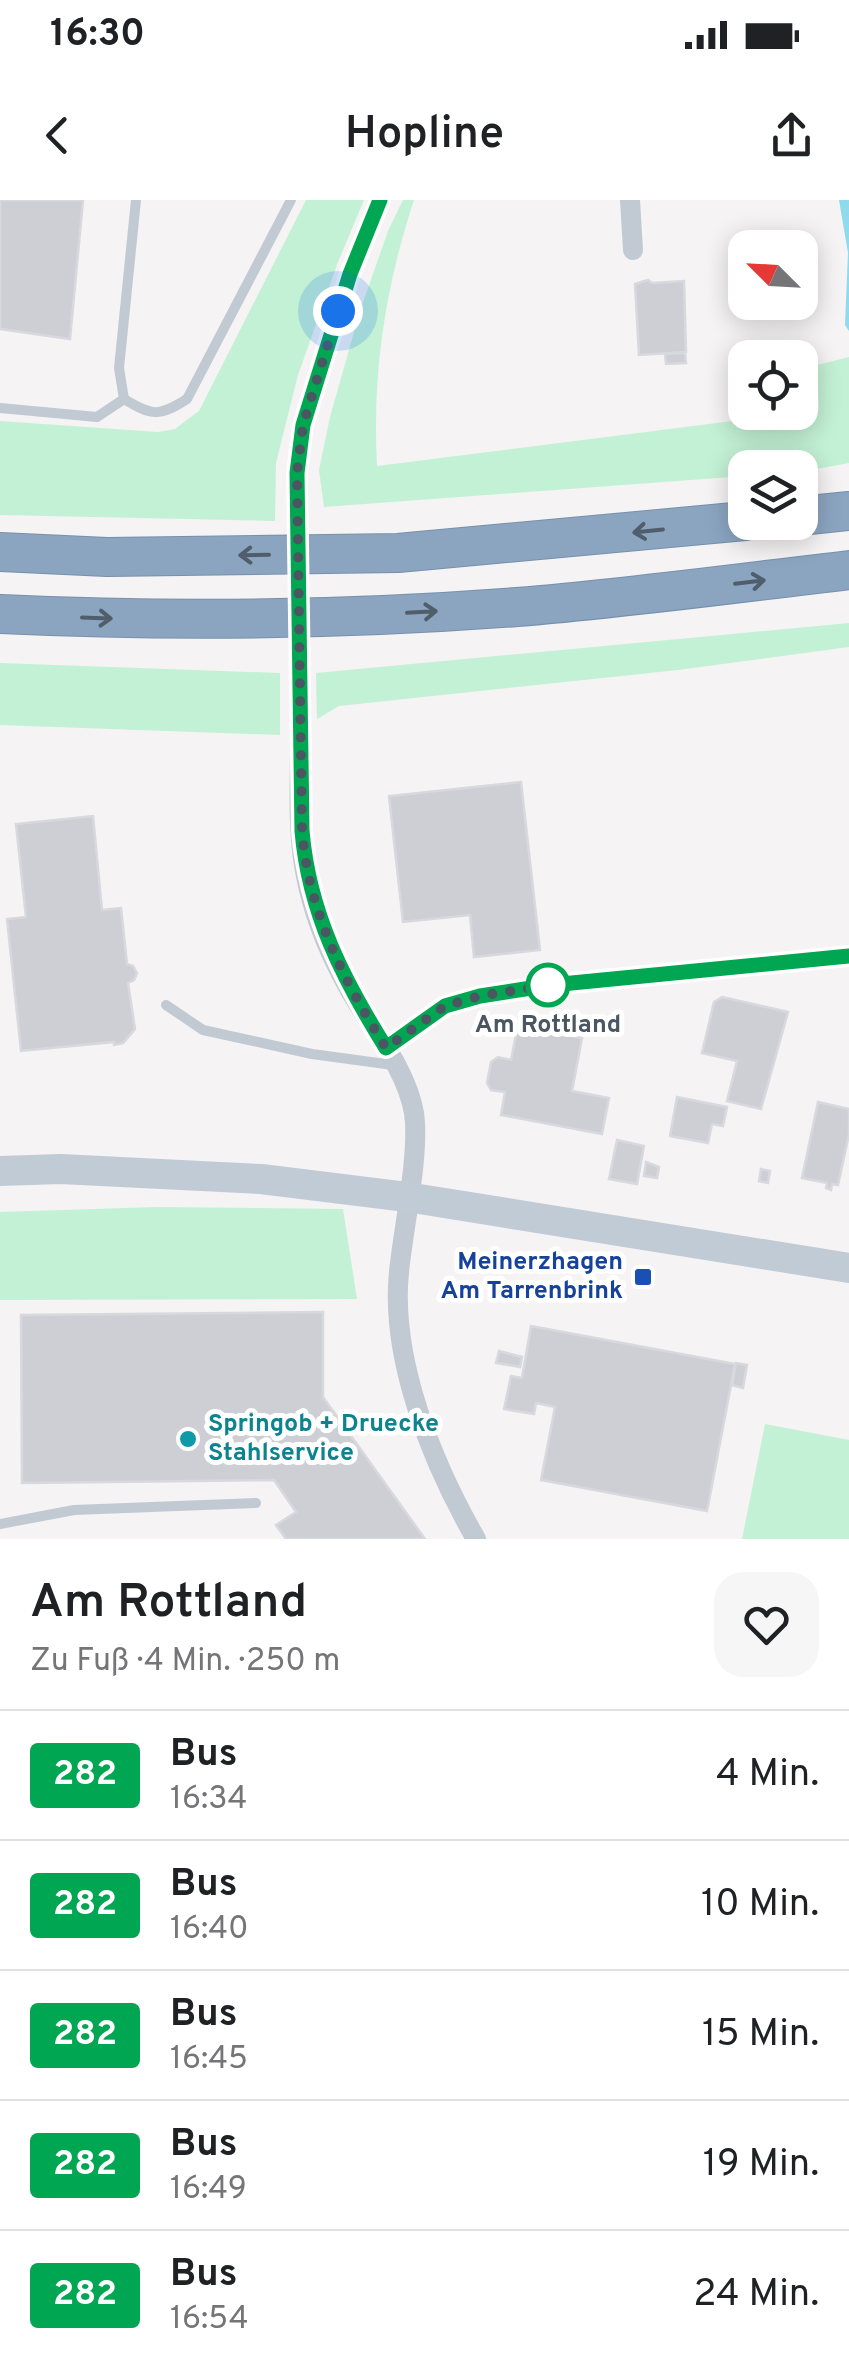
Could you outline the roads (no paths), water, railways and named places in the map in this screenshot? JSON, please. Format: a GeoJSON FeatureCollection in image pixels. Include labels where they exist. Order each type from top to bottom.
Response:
{"type":"FeatureCollection","features":[{"type":"Feature","properties":{"kind":"highway"},"geometry":{"type":"LineString","coordinates":[[818,514],[849,511]]}},
{"type":"Feature","properties":{"kind":"highway"},"geometry":{"type":"LineString","coordinates":[[0,552],[107,557],[398,553],[728,523]]}},
{"type":"Feature","properties":{"kind":"highway"},"geometry":{"type":"LineString","coordinates":[[0,614],[107,619],[404,613],[636,596],[849,570]]}},
{"type":"Feature","properties":{"kind":"main road"},"geometry":{"type":"LineString","coordinates":[[0,1171],[62,1169],[261,1179],[407,1197],[849,1268]]}},
{"type":"Feature","properties":{"kind":"street"},"geometry":{"type":"LineString","coordinates":[[380,200],[350,274],[303,425],[297,473],[305,871],[339,969],[390,1057],[414,1114],[398,1278],[398,1326],[436,1457],[476,1539]]}},
{"type":"Feature","properties":{"kind":"street"},"geometry":{"type":"LineString","coordinates":[[630,200],[634,250]]}},
{"type":"Feature","properties":{"kind":"street"},"geometry":{"type":"LineString","coordinates":[[390,1057],[445,1006],[480,996],[551,985],[849,956]]}},
{"type":"Feature","properties":{"kind":"lane"},"geometry":{"type":"LineString","coordinates":[[124,399],[119,368],[136,200]]}},
{"type":"Feature","properties":{"kind":"lane"},"geometry":{"type":"LineString","coordinates":[[124,399],[146,412],[166,413],[187,399],[292,200]]}},
{"type":"Feature","properties":{"kind":"lane"},"geometry":{"type":"LineString","coordinates":[[0,408],[97,417],[124,399]]}},
{"type":"Feature","properties":{"kind":"lane"},"geometry":{"type":"LineString","coordinates":[[166,1004],[203,1030],[312,1054],[390,1057]]}},
{"type":"Feature","properties":{"kind":"lane"},"geometry":{"type":"LineString","coordinates":[[0,1524],[74,1510],[256,1503]]}},
{"type":"Feature","properties":{"kind":"water"},"geometry":{"type":"Polygon","coordinates":[[[839,200],[849,200],[849,331],[845,325],[848,253],[839,200]]]}},
{"type":"Feature","properties":{"kind":"place","name":"Am Rottland"},"geometry":{"type":"Point","coordinates":[548,985]}},
{"type":"Feature","properties":{"kind":"place","name":"Meinerzhagen Am Tarrenbrink"},"geometry":{"type":"Point","coordinates":[643,1277]}},
{"type":"Feature","properties":{"kind":"place","name":"Springob + Druecke Stahlservice"},"geometry":{"type":"Point","coordinates":[188,1439]}}]}
